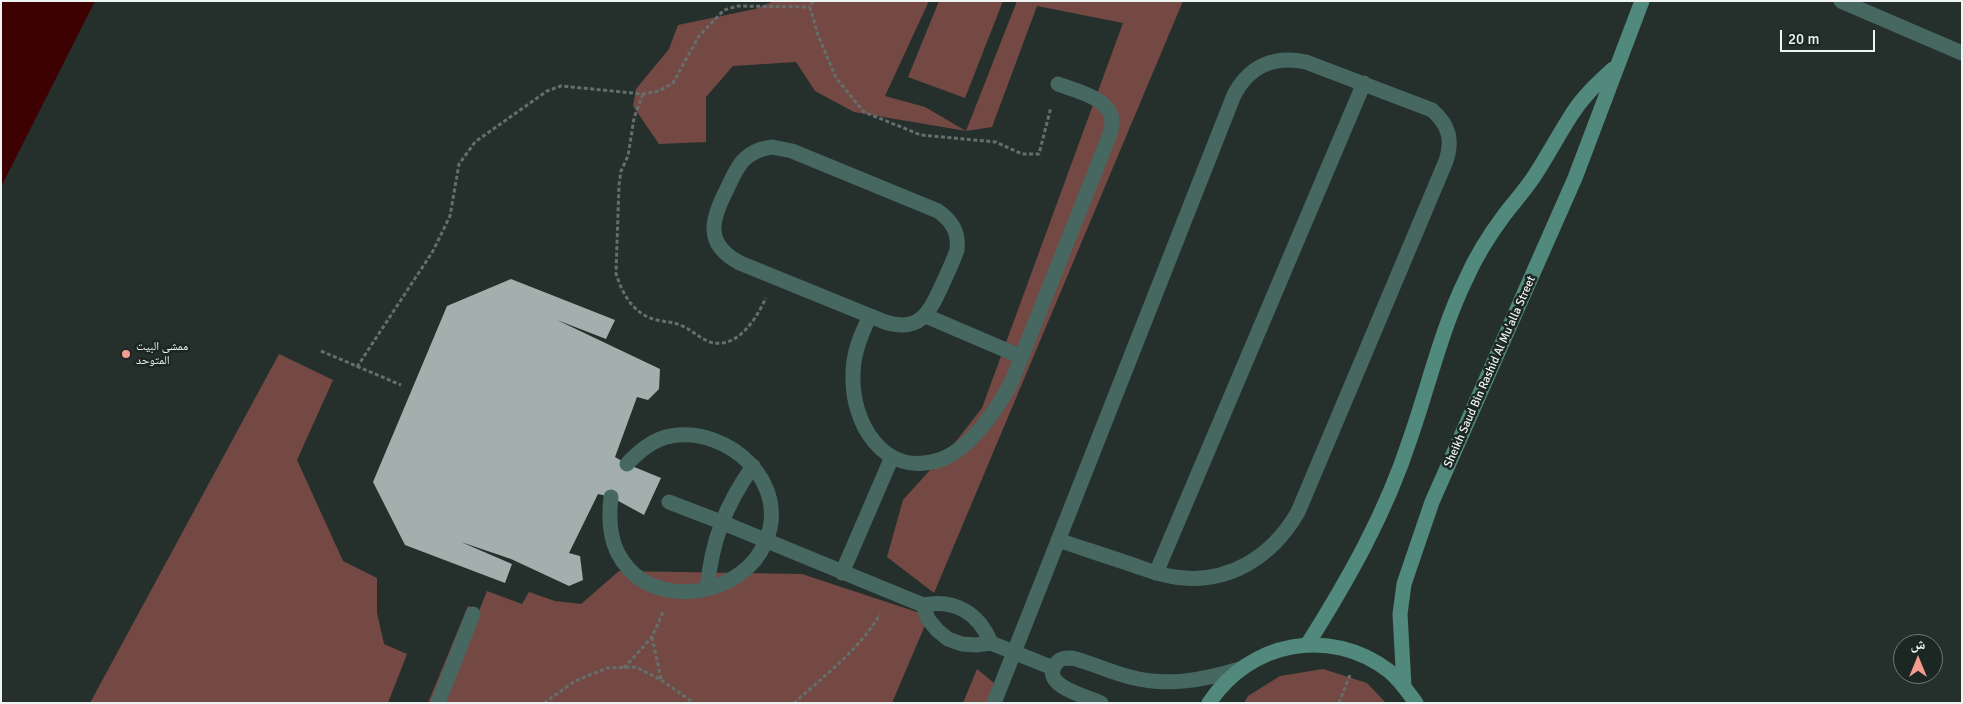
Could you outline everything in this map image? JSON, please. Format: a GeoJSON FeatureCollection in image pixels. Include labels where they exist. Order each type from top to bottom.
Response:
{"type":"FeatureCollection","features":[{"type":"Feature","properties":{"kind":"street","name":"Sheikh Saud Bin Rashid Al Mu'alla Street"},"geometry":{"type":"LineString","coordinates":[[1404,686],[1400,614],[1404,584],[1422,530],[1432,502],[1575,178],[1642,1]]}},
{"type":"Feature","properties":{"kind":"street","name":"Sheikh Saud Bin Rashid Al Mu'alla Street"},"geometry":{"type":"LineString","coordinates":[[1307,645],[1336,600],[1362,552],[1388,497],[1410,440],[1438,345],[1467,276],[1484,245],[1532,179],[1572,113],[1591,89],[1616,66]]}},
{"type":"Feature","properties":{"kind":"street"},"geometry":{"type":"LineString","coordinates":[[1209,703],[1223,684],[1240,669],[1267,654],[1282,649],[1307,645],[1332,646],[1358,653],[1390,672],[1404,686],[1416,703]]}},
{"type":"Feature","properties":{"kind":"lane"},"geometry":{"type":"LineString","coordinates":[[1841,1],[1962,53]]}},
{"type":"Feature","properties":{"kind":"lane"},"geometry":{"type":"LineString","coordinates":[[994,703],[1058,540],[1240,84],[1258,68],[1281,59],[1306,62],[1432,110],[1441,118],[1447,128],[1450,139],[1449,150],[1298,512],[1276,542],[1263,555],[1247,565],[1230,572],[1211,577],[1174,577],[1156,573],[1058,540]]}},
{"type":"Feature","properties":{"kind":"lane"},"geometry":{"type":"LineString","coordinates":[[1156,573],[1364,83]]}},
{"type":"Feature","properties":{"kind":"lane"},"geometry":{"type":"LineString","coordinates":[[870,316],[861,334],[853,374],[854,394],[864,429],[882,450],[907,461],[939,460],[953,453],[985,424],[1001,403],[1022,357],[1108,139],[1112,124],[1111,116],[1102,103],[1058,84]]}},
{"type":"Feature","properties":{"kind":"lane"},"geometry":{"type":"LineString","coordinates":[[772,147],[792,152],[938,211],[946,216],[956,231],[958,240],[957,250],[932,307],[926,316],[906,326],[896,326],[730,258],[722,251],[716,241],[713,231],[713,220],[742,160],[751,153],[772,147]]}},
{"type":"Feature","properties":{"kind":"lane"},"geometry":{"type":"LineString","coordinates":[[926,316],[1022,357]]}},
{"type":"Feature","properties":{"kind":"lane"},"geometry":{"type":"LineString","coordinates":[[611,497],[608,518],[611,537],[618,554],[629,569],[642,579],[673,591],[690,592],[707,589],[722,585],[736,578],[754,562],[766,542],[771,510],[763,479],[739,453],[723,444],[706,438],[688,435],[669,436],[652,443],[637,453],[627,464]]}},
{"type":"Feature","properties":{"kind":"lane"},"geometry":{"type":"LineString","coordinates":[[842,573],[892,456]]}},
{"type":"Feature","properties":{"kind":"lane"},"geometry":{"type":"LineString","coordinates":[[707,589],[712,551],[721,522],[730,502],[753,466]]}},
{"type":"Feature","properties":{"kind":"lane"},"geometry":{"type":"LineString","coordinates":[[669,502],[923,605],[944,603],[965,610],[981,624],[991,643]]}},
{"type":"Feature","properties":{"kind":"lane"},"geometry":{"type":"LineString","coordinates":[[923,605],[928,619],[948,639],[976,646],[991,643],[1053,668]]}},
{"type":"Feature","properties":{"kind":"lane"},"geometry":{"type":"LineString","coordinates":[[438,703],[473,614]]}},
{"type":"Feature","properties":{"kind":"lane"},"geometry":{"type":"LineString","coordinates":[[1101,703],[1058,684],[1053,677],[1053,668],[1057,662],[1064,658],[1072,658],[1132,678],[1159,681],[1196,680],[1240,669]]}},
{"type":"Feature","properties":{"kind":"path"},"geometry":{"type":"LineString","coordinates":[[813,1],[810,7],[818,35],[836,78],[864,112],[921,135],[996,142],[1022,154],[1038,154],[1058,84]]}},
{"type":"Feature","properties":{"kind":"path"},"geometry":{"type":"LineString","coordinates":[[357,367],[433,251],[450,216],[459,164],[475,142],[547,91],[561,86],[644,94],[659,91],[673,83],[700,36],[724,10],[738,6],[810,7]]}},
{"type":"Feature","properties":{"kind":"path"},"geometry":{"type":"LineString","coordinates":[[644,94],[634,118],[628,156],[621,171],[618,185],[616,273],[626,298],[641,313],[650,318],[678,324],[709,342],[725,342],[734,339],[749,326],[760,311],[768,294],[772,276]]}},
{"type":"Feature","properties":{"kind":"path"},"geometry":{"type":"LineString","coordinates":[[321,352],[401,385]]}},
{"type":"Feature","properties":{"kind":"path"},"geometry":{"type":"LineString","coordinates":[[794,703],[872,629],[892,593]]}},
{"type":"Feature","properties":{"kind":"path"},"geometry":{"type":"LineString","coordinates":[[624,668],[652,636],[661,680]]}},
{"type":"Feature","properties":{"kind":"path"},"geometry":{"type":"LineString","coordinates":[[544,703],[574,681],[607,668],[636,667],[661,680],[694,703]]}},
{"type":"Feature","properties":{"kind":"shaded area"},"geometry":{"type":"Polygon","coordinates":[[[1,1],[95,1],[1,187],[1,1]]]}},
{"type":"Feature","properties":{"kind":"shaded area"},"geometry":{"type":"Polygon","coordinates":[[[774,1],[929,1],[885,96],[925,107],[966,131],[854,112],[815,91],[796,62],[733,66],[706,97],[706,142],[659,144],[633,106],[636,89],[669,49],[678,25],[755,9],[774,1]]]}},
{"type":"Feature","properties":{"kind":"shaded area"},"geometry":{"type":"Polygon","coordinates":[[[939,1],[1003,1],[965,98],[908,77],[939,1]]]}},
{"type":"Feature","properties":{"kind":"shaded area"},"geometry":{"type":"Polygon","coordinates":[[[1017,1],[1183,1],[934,593],[887,557],[903,500],[957,440],[982,408],[1123,23],[1037,6],[992,127],[966,131],[1017,1]]]}},
{"type":"Feature","properties":{"kind":"shaded area"},"geometry":{"type":"Polygon","coordinates":[[[279,354],[333,380],[297,460],[343,561],[377,578],[377,613],[384,644],[407,654],[388,703],[90,703],[279,354]]]}},
{"type":"Feature","properties":{"kind":"shaded area"},"geometry":{"type":"Polygon","coordinates":[[[619,571],[802,574],[929,616],[892,703],[428,703],[468,606],[479,611],[487,591],[522,604],[529,592],[555,601],[581,604],[619,571]]]}},
{"type":"Feature","properties":{"kind":"shaded area"},"geometry":{"type":"Polygon","coordinates":[[[977,669],[994,683],[987,703],[963,703],[977,669]]]}},
{"type":"Feature","properties":{"kind":"shaded area"},"geometry":{"type":"Polygon","coordinates":[[[1323,669],[1367,683],[1386,703],[1244,703],[1248,696],[1280,676],[1323,669]]]}},
{"type":"Feature","properties":{"kind":"building"},"geometry":{"type":"Polygon","coordinates":[[[511,279],[615,320],[606,339],[557,320],[660,369],[659,389],[648,400],[637,397],[615,457],[661,478],[644,515],[611,497],[598,494],[569,553],[580,556],[583,580],[569,586],[511,559],[461,542],[512,564],[505,583],[405,545],[373,482],[447,306],[511,279]]]}},
{"type":"Feature","properties":{"kind":"place","name":"ممشى البيت المتوحد"},"geometry":{"type":"Point","coordinates":[126,354]}}]}
